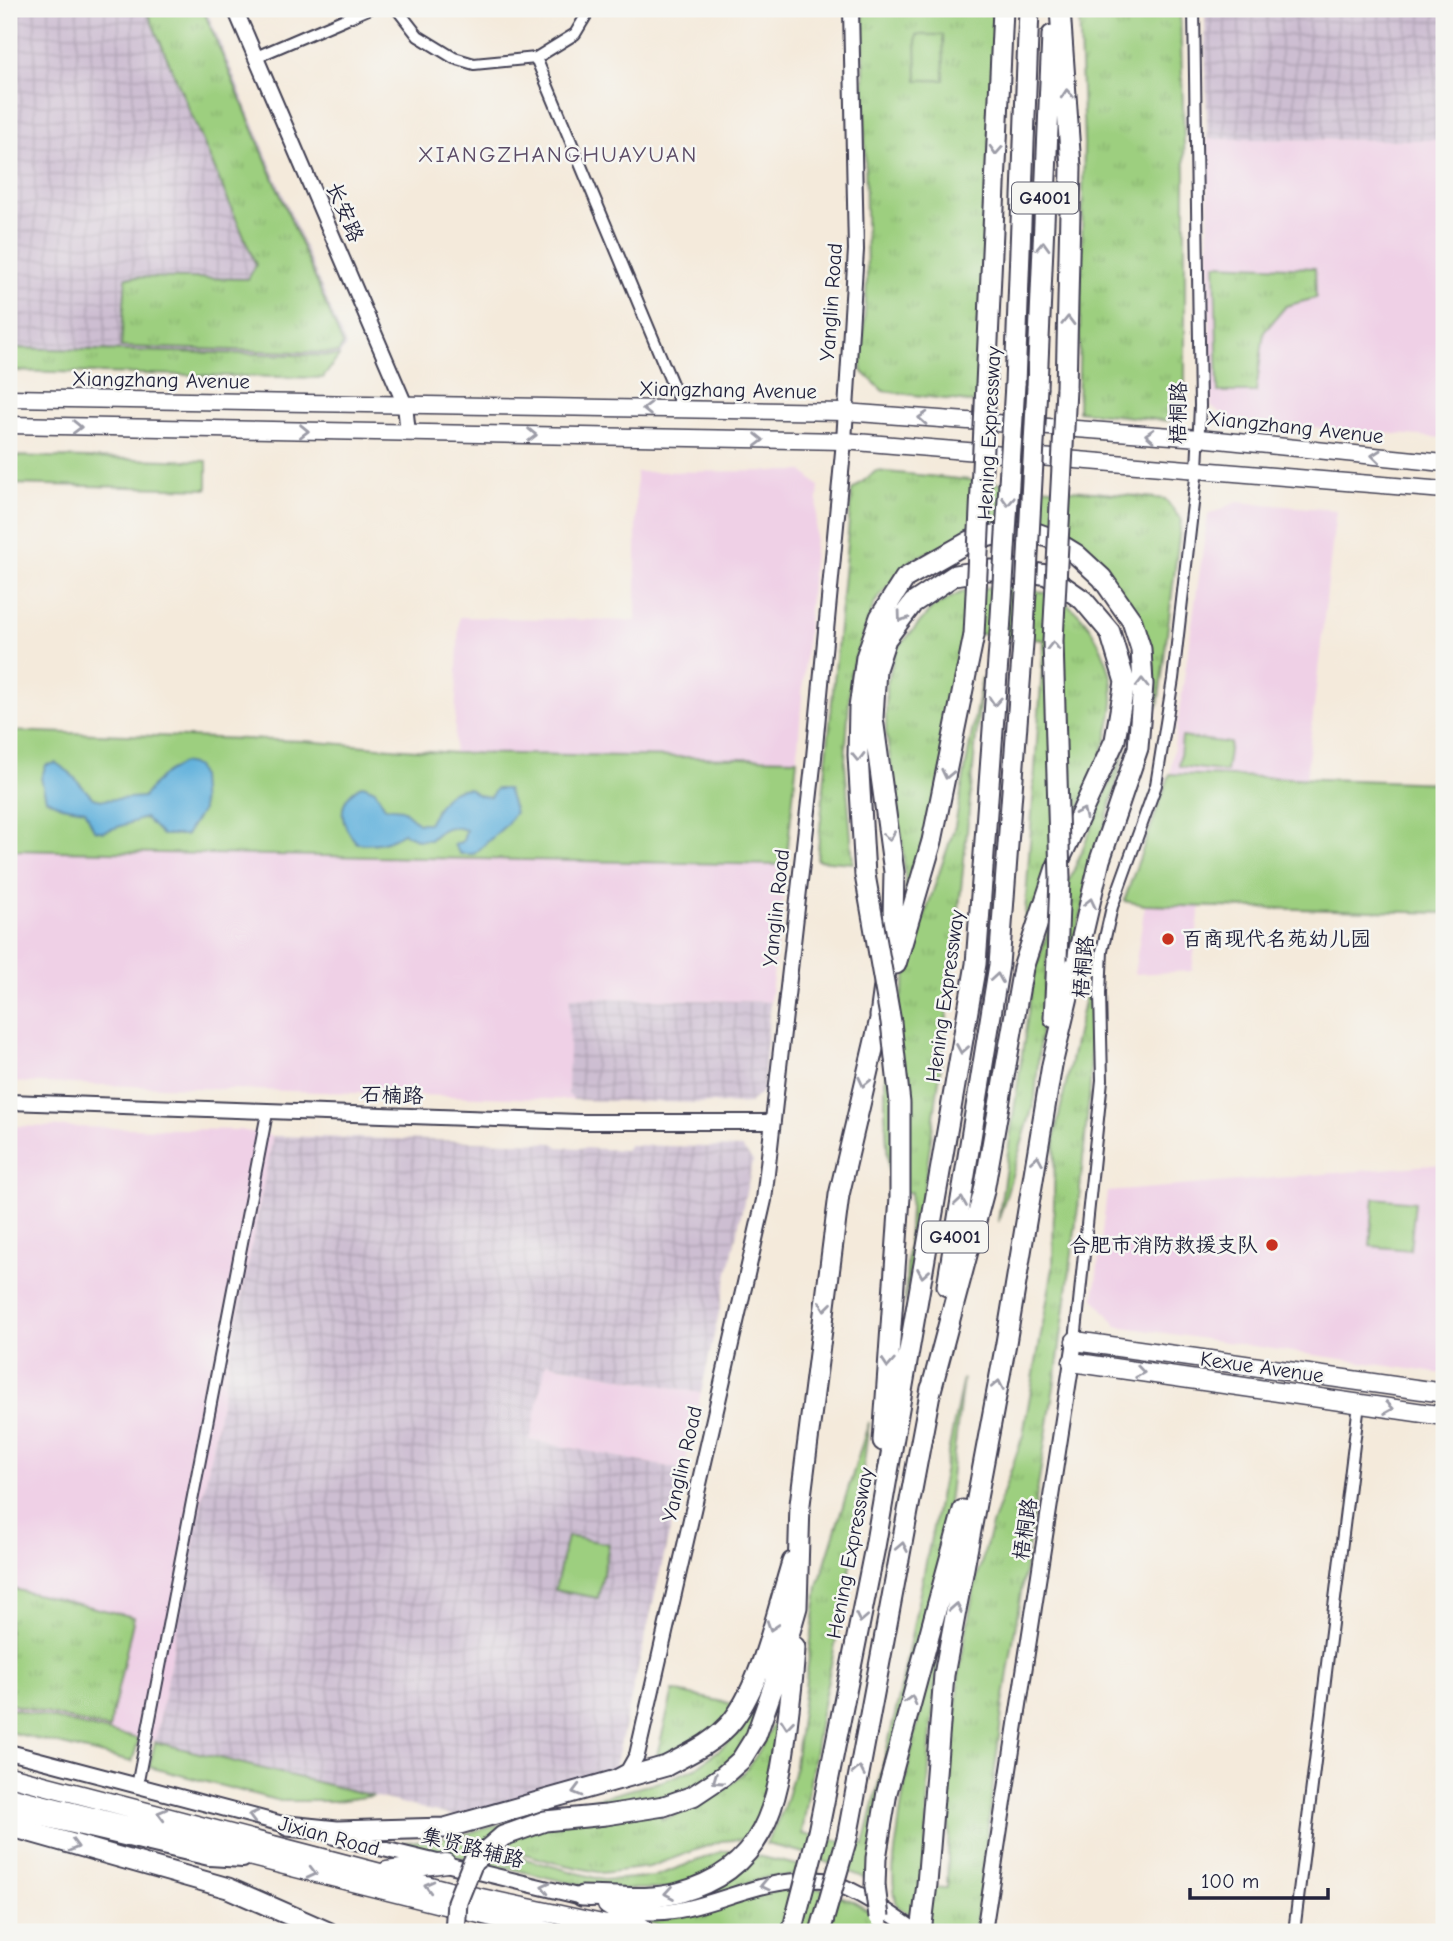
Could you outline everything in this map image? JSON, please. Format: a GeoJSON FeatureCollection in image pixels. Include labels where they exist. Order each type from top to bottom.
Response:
{"type":"FeatureCollection","features":[{"type":"Feature","properties":{"kind":"highway"},"geometry":{"type":"LineString","coordinates":[[582,1896],[641,1897],[676,1893],[708,1883],[737,1862],[753,1845],[771,1814],[782,1771],[795,1655],[800,1504],[839,1195],[880,1016],[932,841],[974,635],[1003,9]]}},
{"type":"Feature","properties":{"kind":"highway","name":"Hening Expressway"},"geometry":{"type":"LineString","coordinates":[[792,1932],[818,1832],[875,1547],[976,964],[1015,384],[1029,9]]}},
{"type":"Feature","properties":{"kind":"highway","name":"G4001"},"geometry":{"type":"LineString","coordinates":[[821,1932],[847,1838],[929,1398],[999,965],[1024,630],[1053,9]]}},
{"type":"Feature","properties":{"kind":"highway"},"geometry":{"type":"LineString","coordinates":[[1052,1065],[1060,878],[1053,641],[1066,389],[1072,167],[1060,9]]}},
{"type":"Feature","properties":{"kind":"highway"},"geometry":{"type":"LineString","coordinates":[[875,1547],[900,1197],[900,1103],[891,1022],[865,875],[858,755],[859,708],[866,657],[880,617],[905,578],[970,541],[1002,533],[1031,531],[1050,538],[1076,554],[1102,578],[1132,621],[1141,649],[1143,684],[1138,748],[1100,860],[1052,1065],[1006,1343],[944,1675],[928,1884],[919,1932]]}},
{"type":"Feature","properties":{"kind":"highway"},"geometry":{"type":"LineString","coordinates":[[880,1016],[893,918],[894,872],[873,718],[876,669],[886,639],[913,603],[955,575],[988,570],[1017,570],[1047,575],[1083,600],[1110,632],[1125,682],[1115,740],[1056,868],[1023,968],[984,1191],[929,1398]]}},
{"type":"Feature","properties":{"kind":"highway"},"geometry":{"type":"LineString","coordinates":[[882,1924],[875,1886],[876,1858],[887,1791],[960,1517],[984,1453]]}},
{"type":"Feature","properties":{"kind":"highway"},"geometry":{"type":"LineString","coordinates":[[288,1826],[337,1831],[446,1828],[666,1766],[694,1751],[733,1720],[755,1680],[800,1538]]}},
{"type":"Feature","properties":{"kind":"highway"},"geometry":{"type":"LineString","coordinates":[[455,1932],[457,1902],[473,1863],[503,1836],[545,1821],[664,1806],[693,1796],[741,1760],[756,1736],[797,1607]]}},
{"type":"Feature","properties":{"kind":"highway"},"geometry":{"type":"LineString","coordinates":[[9,1826],[228,1888],[328,1932]]}},
{"type":"Feature","properties":{"kind":"main road","name":"Xiangzhang Avenue"},"geometry":{"type":"LineString","coordinates":[[9,398],[844,412],[1199,438],[1444,463]]}},
{"type":"Feature","properties":{"kind":"main road"},"geometry":{"type":"LineString","coordinates":[[9,425],[844,442],[1444,490]]}},
{"type":"Feature","properties":{"kind":"main road","name":"Kexue Avenue"},"geometry":{"type":"LineString","coordinates":[[1075,1342],[1444,1393]]}},
{"type":"Feature","properties":{"kind":"main road","name":"Kexue Avenue"},"geometry":{"type":"LineString","coordinates":[[1072,1362],[1444,1416]]}},
{"type":"Feature","properties":{"kind":"main road","name":"Jixian Road"},"geometry":{"type":"LineString","coordinates":[[9,1776],[449,1891],[639,1932]]}},
{"type":"Feature","properties":{"kind":"main road","name":"Jixian Road"},"geometry":{"type":"LineString","coordinates":[[9,1796],[552,1932]]}},
{"type":"Feature","properties":{"kind":"main road"},"geometry":{"type":"LineString","coordinates":[[378,1872],[446,1863]]}},
{"type":"Feature","properties":{"kind":"main road"},"geometry":{"type":"LineString","coordinates":[[607,1905],[649,1932]]}},
{"type":"Feature","properties":{"kind":"street","name":"长安路"},"geometry":{"type":"LineString","coordinates":[[235,9],[405,405],[408,433]]}},
{"type":"Feature","properties":{"kind":"street"},"geometry":{"type":"LineString","coordinates":[[256,57],[368,9]]}},
{"type":"Feature","properties":{"kind":"street"},"geometry":{"type":"LineString","coordinates":[[397,9],[418,36],[454,58],[474,64],[536,58],[575,34],[590,9]]}},
{"type":"Feature","properties":{"kind":"street","name":"Yanglin Road"},"geometry":{"type":"LineString","coordinates":[[607,1783],[628,1771],[637,1755],[764,1200],[814,757],[844,442],[856,250],[851,9]]}},
{"type":"Feature","properties":{"kind":"street","name":"梧桐路"},"geometry":{"type":"LineString","coordinates":[[984,1932],[1075,1342],[1102,1080],[1102,951],[1112,907],[1156,785],[1173,679],[1197,469],[1199,438],[1194,9]]}},
{"type":"Feature","properties":{"kind":"street"},"geometry":{"type":"LineString","coordinates":[[536,58],[683,410]]}},
{"type":"Feature","properties":{"kind":"street","name":"石楠路"},"geometry":{"type":"LineString","coordinates":[[9,1102],[579,1122],[773,1122]]}},
{"type":"Feature","properties":{"kind":"street"},"geometry":{"type":"LineString","coordinates":[[137,1786],[267,1113]]}},
{"type":"Feature","properties":{"kind":"street"},"geometry":{"type":"LineString","coordinates":[[1294,1932],[1359,1404]]}},
{"type":"Feature","properties":{"kind":"street","name":"集贤路辅路"},"geometry":{"type":"LineString","coordinates":[[9,1752],[288,1826],[582,1896],[637,1913],[661,1914],[690,1909],[747,1889],[777,1882],[826,1880],[862,1896],[919,1932]]}},
{"type":"Feature","properties":{"kind":"street"},"geometry":{"type":"LineString","coordinates":[[9,1811],[209,1858],[261,1860]]}},
{"type":"Feature","properties":{"kind":"shaded area"},"geometry":{"type":"Polygon","coordinates":[[[9,9],[206,9],[346,346],[339,356],[9,348],[9,9]]]}},
{"type":"Feature","properties":{"kind":"shaded area"},"geometry":{"type":"Polygon","coordinates":[[[1205,9],[1444,9],[1444,140],[1207,139],[1205,9]]]}},
{"type":"Feature","properties":{"kind":"shaded area"},"geometry":{"type":"Polygon","coordinates":[[[1207,139],[1444,140],[1444,438],[1236,421],[1211,407],[1207,139]]]}},
{"type":"Feature","properties":{"kind":"shaded area"},"geometry":{"type":"Polygon","coordinates":[[[803,471],[819,486],[797,759],[454,753],[459,617],[636,621],[636,472],[803,471]]]}},
{"type":"Feature","properties":{"kind":"shaded area"},"geometry":{"type":"Polygon","coordinates":[[[1237,502],[1336,510],[1306,778],[1170,774],[1208,515],[1237,502]]]}},
{"type":"Feature","properties":{"kind":"shaded area"},"geometry":{"type":"Polygon","coordinates":[[[9,850],[786,865],[770,1002],[571,997],[568,1094],[574,1100],[9,1082],[9,850]]]}},
{"type":"Feature","properties":{"kind":"shaded area","name":"百商现代名苑幼儿园"},"geometry":{"type":"Polygon","coordinates":[[[1145,905],[1200,906],[1192,971],[1134,974],[1145,905]]]}},
{"type":"Feature","properties":{"kind":"shaded area"},"geometry":{"type":"Polygon","coordinates":[[[570,997],[770,1002],[763,1091],[749,1104],[574,1100],[568,1094],[570,997]]]}},
{"type":"Feature","properties":{"kind":"shaded area"},"geometry":{"type":"Polygon","coordinates":[[[9,1126],[240,1130],[273,1136],[155,1742],[9,1708],[9,1126]]]}},
{"type":"Feature","properties":{"kind":"shaded area"},"geometry":{"type":"Polygon","coordinates":[[[273,1136],[554,1143],[558,1147],[625,1150],[629,1145],[742,1148],[753,1161],[701,1393],[546,1363],[530,1440],[684,1470],[615,1767],[604,1774],[461,1818],[155,1742],[273,1136]]]}},
{"type":"Feature","properties":{"kind":"shaded area","name":"合肥市消防救援支队"},"geometry":{"type":"Polygon","coordinates":[[[1444,1164],[1444,1374],[1117,1326],[1094,1298],[1107,1192],[1444,1164]]]}},
{"type":"Feature","properties":{"kind":"shaded area"},"geometry":{"type":"Polygon","coordinates":[[[545,1363],[701,1393],[684,1470],[529,1440],[545,1363]]]}},
{"type":"Feature","properties":{"kind":"green space"},"geometry":{"type":"Polygon","coordinates":[[[146,9],[203,9],[343,345],[338,353],[121,347],[126,277],[248,279],[256,265],[146,9]]]}},
{"type":"Feature","properties":{"kind":"green space"},"geometry":{"type":"Polygon","coordinates":[[[863,9],[995,9],[977,403],[883,391],[861,370],[867,280],[863,9]]]}},
{"type":"Feature","properties":{"kind":"green space"},"geometry":{"type":"Polygon","coordinates":[[[1079,9],[1180,9],[1185,173],[1185,402],[1169,421],[1078,411],[1084,144],[1079,9]]]}},
{"type":"Feature","properties":{"kind":"green space"},"geometry":{"type":"Polygon","coordinates":[[[916,35],[943,35],[944,80],[917,80],[916,35]]]}},
{"type":"Feature","properties":{"kind":"green space"},"geometry":{"type":"Polygon","coordinates":[[[1215,264],[1315,268],[1316,298],[1286,306],[1264,332],[1256,392],[1218,392],[1215,264]]]}},
{"type":"Feature","properties":{"kind":"green space"},"geometry":{"type":"Polygon","coordinates":[[[9,348],[339,356],[323,378],[9,371],[9,348]]]}},
{"type":"Feature","properties":{"kind":"green space"},"geometry":{"type":"Polygon","coordinates":[[[9,456],[207,461],[207,489],[9,484],[9,456]]]}},
{"type":"Feature","properties":{"kind":"green space"},"geometry":{"type":"Polygon","coordinates":[[[876,471],[1165,499],[1181,520],[1158,707],[1153,662],[1136,612],[1062,533],[965,535],[909,561],[875,602],[851,670],[845,762],[853,863],[817,860],[852,490],[876,471]]]}},
{"type":"Feature","properties":{"kind":"green space"},"geometry":{"type":"Polygon","coordinates":[[[1012,585],[1054,597],[1077,612],[1101,648],[1113,690],[1111,717],[1100,760],[1023,943],[1044,640],[962,632],[943,765],[907,903],[902,839],[886,732],[886,687],[896,650],[933,607],[966,590],[1012,585]]]}},
{"type":"Feature","properties":{"kind":"green space"},"geometry":{"type":"Polygon","coordinates":[[[982,677],[959,912],[940,1069],[905,1303],[911,1192],[890,1193],[885,1065],[911,956],[955,826],[982,677]]]}},
{"type":"Feature","properties":{"kind":"green space"},"geometry":{"type":"Polygon","coordinates":[[[9,731],[304,741],[454,753],[797,759],[786,865],[9,850],[9,731]]]}},
{"type":"Feature","properties":{"kind":"green space"},"geometry":{"type":"Polygon","coordinates":[[[1182,737],[1230,743],[1226,772],[1179,766],[1182,737]]]}},
{"type":"Feature","properties":{"kind":"green space"},"geometry":{"type":"Polygon","coordinates":[[[1126,746],[1070,956],[1047,955],[1035,1099],[998,1222],[1033,978],[1048,931],[1126,746]]]}},
{"type":"Feature","properties":{"kind":"green space"},"geometry":{"type":"Polygon","coordinates":[[[1170,774],[1444,783],[1444,913],[1145,905],[1124,901],[1170,774]]]}},
{"type":"Feature","properties":{"kind":"green space"},"geometry":{"type":"Polygon","coordinates":[[[1093,960],[1090,1087],[1079,1200],[1057,1368],[1003,1704],[975,1932],[937,1932],[897,1906],[893,1868],[901,1806],[916,1730],[941,1629],[930,1743],[924,1887],[947,1888],[951,1764],[959,1672],[974,1588],[1023,1435],[1053,1268],[1055,1134],[1093,960]]]}},
{"type":"Feature","properties":{"kind":"green space"},"geometry":{"type":"Polygon","coordinates":[[[1374,1198],[1415,1202],[1410,1250],[1370,1246],[1374,1198]]]}},
{"type":"Feature","properties":{"kind":"green space"},"geometry":{"type":"Polygon","coordinates":[[[963,1378],[940,1569],[870,1880],[801,1852],[766,1844],[783,1810],[794,1773],[818,1586],[869,1422],[852,1560],[820,1719],[802,1834],[864,1845],[898,1702],[963,1378]]]}},
{"type":"Feature","properties":{"kind":"green space"},"geometry":{"type":"Polygon","coordinates":[[[567,1536],[609,1544],[598,1598],[555,1590],[567,1536]]]}},
{"type":"Feature","properties":{"kind":"green space"},"geometry":{"type":"Polygon","coordinates":[[[9,1588],[134,1617],[109,1729],[9,1704],[9,1588]]]}},
{"type":"Feature","properties":{"kind":"green space"},"geometry":{"type":"Polygon","coordinates":[[[774,1660],[747,1744],[714,1776],[657,1803],[662,1820],[727,1787],[753,1760],[785,1695],[773,1773],[762,1813],[746,1839],[721,1841],[649,1867],[602,1873],[552,1862],[461,1835],[663,1781],[696,1768],[740,1733],[756,1707],[774,1660]]]}},
{"type":"Feature","properties":{"kind":"green space"},"geometry":{"type":"Polygon","coordinates":[[[673,1691],[737,1705],[713,1731],[655,1763],[673,1691]]]}},
{"type":"Feature","properties":{"kind":"green space"},"geometry":{"type":"Polygon","coordinates":[[[9,1708],[139,1739],[132,1762],[9,1732],[9,1708]]]}},
{"type":"Feature","properties":{"kind":"green space"},"geometry":{"type":"Polygon","coordinates":[[[155,1742],[373,1796],[336,1801],[280,1801],[149,1767],[155,1742]]]}},
{"type":"Feature","properties":{"kind":"green space"},"geometry":{"type":"Polygon","coordinates":[[[445,1837],[603,1880],[653,1877],[723,1851],[737,1851],[722,1864],[667,1889],[597,1889],[400,1843],[445,1837]]]}},
{"type":"Feature","properties":{"kind":"green space"},"geometry":{"type":"Polygon","coordinates":[[[757,1856],[797,1865],[820,1874],[768,1877],[664,1906],[724,1883],[757,1856]]]}},
{"type":"Feature","properties":{"kind":"green space"},"geometry":{"type":"Polygon","coordinates":[[[788,1888],[822,1889],[850,1900],[870,1911],[878,1932],[682,1932],[633,1918],[663,1918],[688,1914],[788,1888]]]}},
{"type":"Feature","properties":{"kind":"water"},"geometry":{"type":"Polygon","coordinates":[[[56,763],[69,772],[93,798],[103,800],[143,797],[160,777],[182,763],[196,766],[200,776],[202,810],[186,835],[162,835],[145,818],[103,832],[94,830],[85,810],[61,806],[46,799],[41,778],[46,765],[56,763]]]}},
{"type":"Feature","properties":{"kind":"water"},"geometry":{"type":"Polygon","coordinates":[[[363,785],[375,790],[385,807],[402,809],[418,823],[428,823],[448,795],[460,789],[469,788],[478,795],[490,797],[496,789],[507,789],[515,812],[506,825],[474,854],[460,854],[454,845],[463,841],[466,830],[455,827],[442,830],[430,840],[418,840],[403,833],[381,842],[357,843],[346,827],[343,812],[348,797],[363,785]]]}},
{"type":"Feature","properties":{"kind":"place","name":"百商现代名苑幼儿园"},"geometry":{"type":"Point","coordinates":[1168,939]}},
{"type":"Feature","properties":{"kind":"place","name":"合肥市消防救援支队"},"geometry":{"type":"Point","coordinates":[1272,1245]}},
{"type":"Feature","properties":{"kind":"district","name":"XIANGZHANGHUAYUAN"},"geometry":{"type":"Point","coordinates":[558,154]}}]}
